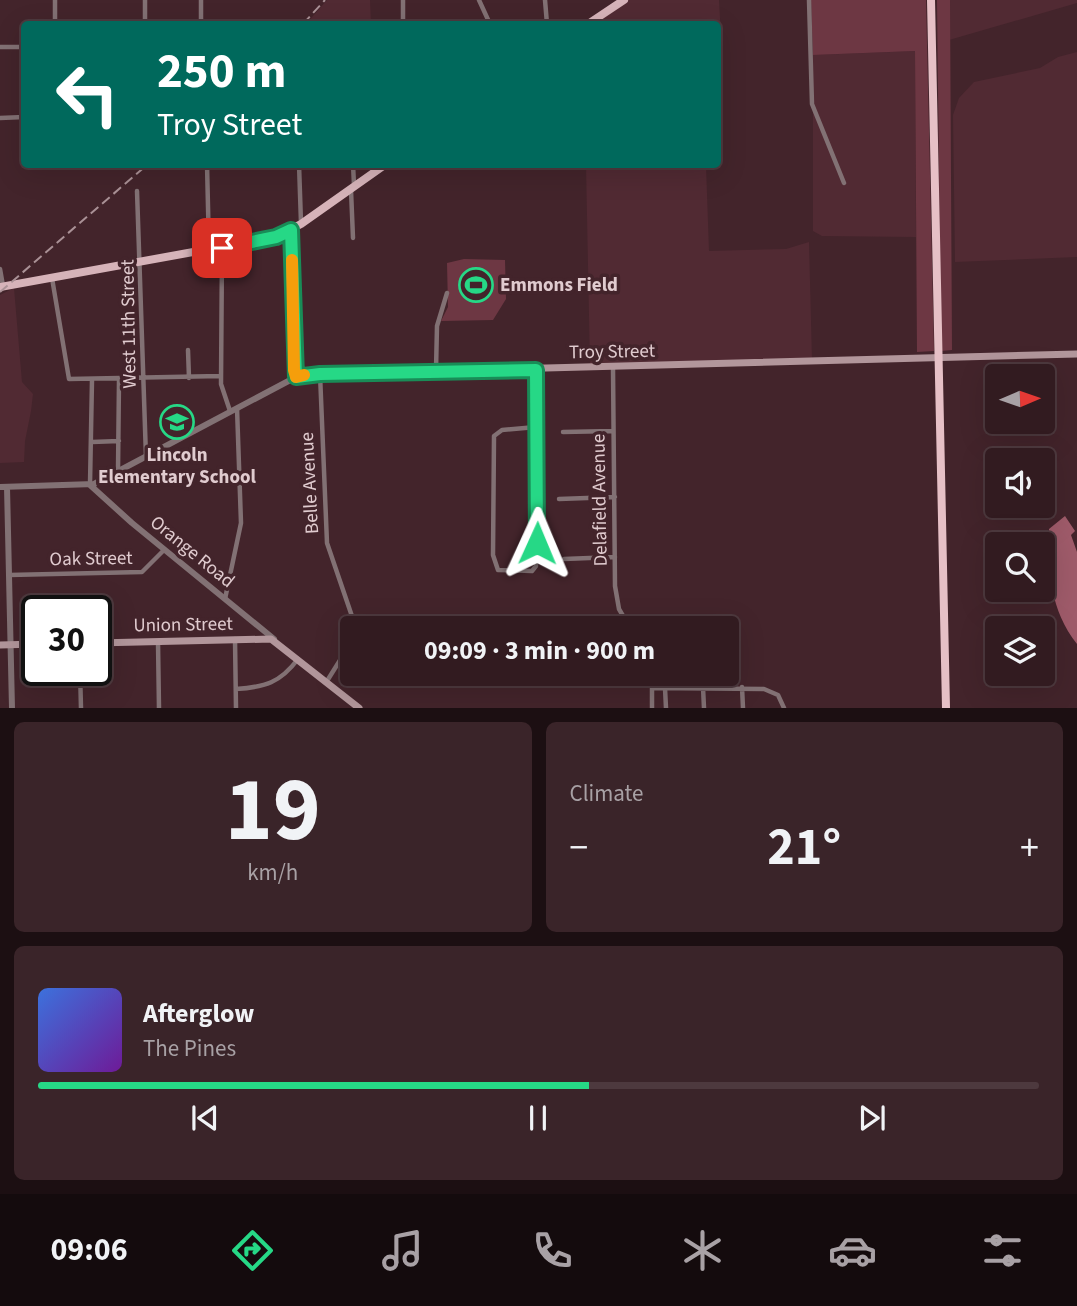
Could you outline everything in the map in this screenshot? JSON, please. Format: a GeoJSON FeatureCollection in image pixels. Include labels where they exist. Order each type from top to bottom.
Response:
{"type":"FeatureCollection","features":[{"type":"Feature","properties":{"kind":"highway"},"geometry":{"type":"LineString","coordinates":[[931,0],[946,708]]}},
{"type":"Feature","properties":{"kind":"main road"},"geometry":{"type":"LineString","coordinates":[[592,21],[624,0]]}},
{"type":"Feature","properties":{"kind":"main road"},"geometry":{"type":"LineString","coordinates":[[2,287],[276,237],[301,224],[380,168]]}},
{"type":"Feature","properties":{"kind":"main road"},"geometry":{"type":"LineString","coordinates":[[291,230],[296,377]]}},
{"type":"Feature","properties":{"kind":"main road","name":"Troy Street"},"geometry":{"type":"LineString","coordinates":[[296,377],[320,374],[1077,354]]}},
{"type":"Feature","properties":{"kind":"main road","name":"Union Street"},"geometry":{"type":"LineString","coordinates":[[112,642],[273,640]]}},
{"type":"Feature","properties":{"kind":"main road","name":"Orange Road"},"geometry":{"type":"LineString","coordinates":[[273,640],[359,708]]}},
{"type":"Feature","properties":{"kind":"main road"},"geometry":{"type":"LineString","coordinates":[[0,645],[21,645]]}},
{"type":"Feature","properties":{"kind":"street"},"geometry":{"type":"LineString","coordinates":[[55,0],[55,21]]}},
{"type":"Feature","properties":{"kind":"street"},"geometry":{"type":"LineString","coordinates":[[145,0],[145,21]]}},
{"type":"Feature","properties":{"kind":"street"},"geometry":{"type":"LineString","coordinates":[[201,0],[201,21]]}},
{"type":"Feature","properties":{"kind":"street"},"geometry":{"type":"LineString","coordinates":[[403,0],[403,21]]}},
{"type":"Feature","properties":{"kind":"street"},"geometry":{"type":"LineString","coordinates":[[479,0],[489,21]]}},
{"type":"Feature","properties":{"kind":"street"},"geometry":{"type":"LineString","coordinates":[[545,0],[547,21]]}},
{"type":"Feature","properties":{"kind":"street"},"geometry":{"type":"LineString","coordinates":[[809,0],[812,104],[844,183]]}},
{"type":"Feature","properties":{"kind":"street"},"geometry":{"type":"LineString","coordinates":[[0,47],[21,47]]}},
{"type":"Feature","properties":{"kind":"street"},"geometry":{"type":"LineString","coordinates":[[0,118],[21,117]]}},
{"type":"Feature","properties":{"kind":"street"},"geometry":{"type":"LineString","coordinates":[[207,168],[209,250]]}},
{"type":"Feature","properties":{"kind":"street"},"geometry":{"type":"LineString","coordinates":[[299,168],[301,224]]}},
{"type":"Feature","properties":{"kind":"street"},"geometry":{"type":"LineString","coordinates":[[353,168],[354,238]]}},
{"type":"Feature","properties":{"kind":"street","name":"West 11th Street"},"geometry":{"type":"LineString","coordinates":[[137,191],[146,457]]}},
{"type":"Feature","properties":{"kind":"street"},"geometry":{"type":"LineString","coordinates":[[222,248],[220,376],[223,398],[233,410],[241,523],[229,593],[225,599]]}},
{"type":"Feature","properties":{"kind":"street"},"geometry":{"type":"LineString","coordinates":[[0,269],[2,287]]}},
{"type":"Feature","properties":{"kind":"street"},"geometry":{"type":"LineString","coordinates":[[52,278],[68,376],[71,380],[220,376]]}},
{"type":"Feature","properties":{"kind":"street"},"geometry":{"type":"LineString","coordinates":[[436,372],[437,326],[447,293]]}},
{"type":"Feature","properties":{"kind":"street"},"geometry":{"type":"LineString","coordinates":[[188,350],[189,378]]}},
{"type":"Feature","properties":{"kind":"street","name":"Delafield Avenue"},"geometry":{"type":"LineString","coordinates":[[613,368],[616,600],[624,616]]}},
{"type":"Feature","properties":{"kind":"street"},"geometry":{"type":"LineString","coordinates":[[536,370],[536,427],[536,568],[532,571],[498,570],[493,555],[494,436],[502,430],[536,427]]}},
{"type":"Feature","properties":{"kind":"street","name":"Belle Avenue"},"geometry":{"type":"LineString","coordinates":[[320,374],[327,543],[352,616]]}},
{"type":"Feature","properties":{"kind":"street","name":"Troy Street"},"geometry":{"type":"LineString","coordinates":[[90,485],[296,377]]}},
{"type":"Feature","properties":{"kind":"street"},"geometry":{"type":"LineString","coordinates":[[12,708],[9,575],[3,487],[90,485],[92,380]]}},
{"type":"Feature","properties":{"kind":"street"},"geometry":{"type":"LineString","coordinates":[[118,471],[119,380]]}},
{"type":"Feature","properties":{"kind":"street"},"geometry":{"type":"LineString","coordinates":[[563,432],[613,431]]}},
{"type":"Feature","properties":{"kind":"street"},"geometry":{"type":"LineString","coordinates":[[92,442],[119,442]]}},
{"type":"Feature","properties":{"kind":"street","name":"Orange Road"},"geometry":{"type":"LineString","coordinates":[[90,485],[273,640]]}},
{"type":"Feature","properties":{"kind":"street"},"geometry":{"type":"LineString","coordinates":[[559,499],[615,497]]}},
{"type":"Feature","properties":{"kind":"street","name":"Oak Street"},"geometry":{"type":"LineString","coordinates":[[9,575],[138,573],[146,570],[164,550]]}},
{"type":"Feature","properties":{"kind":"street"},"geometry":{"type":"LineString","coordinates":[[564,559],[615,557]]}},
{"type":"Feature","properties":{"kind":"street"},"geometry":{"type":"LineString","coordinates":[[235,639],[236,708]]}},
{"type":"Feature","properties":{"kind":"street"},"geometry":{"type":"LineString","coordinates":[[158,641],[159,708]]}},
{"type":"Feature","properties":{"kind":"street"},"geometry":{"type":"LineString","coordinates":[[236,689],[273,684],[285,676],[299,659]]}},
{"type":"Feature","properties":{"kind":"street"},"geometry":{"type":"LineString","coordinates":[[327,681],[340,660]]}},
{"type":"Feature","properties":{"kind":"street"},"geometry":{"type":"LineString","coordinates":[[80,686],[81,708]]}},
{"type":"Feature","properties":{"kind":"street"},"geometry":{"type":"LineString","coordinates":[[652,708],[652,688],[703,687],[742,687],[772,691],[781,698],[784,708]]}},
{"type":"Feature","properties":{"kind":"street"},"geometry":{"type":"LineString","coordinates":[[703,687],[704,708]]}},
{"type":"Feature","properties":{"kind":"street"},"geometry":{"type":"LineString","coordinates":[[742,687],[743,708]]}},
{"type":"Feature","properties":{"kind":"street"},"geometry":{"type":"LineString","coordinates":[[665,688],[666,708]]}},
{"type":"Feature","properties":{"kind":"shaded area"},"geometry":{"type":"Polygon","coordinates":[[[327,0],[370,0],[371,21],[309,21],[327,0]]]}},
{"type":"Feature","properties":{"kind":"shaded area"},"geometry":{"type":"Polygon","coordinates":[[[629,0],[719,0],[720,21],[598,21],[629,0]]]}},
{"type":"Feature","properties":{"kind":"shaded area"},"geometry":{"type":"Polygon","coordinates":[[[811,0],[926,0],[934,351],[917,352],[915,51],[813,55],[811,0]]]}},
{"type":"Feature","properties":{"kind":"shaded area"},"geometry":{"type":"Polygon","coordinates":[[[937,0],[950,0],[952,350],[941,351],[937,0]]]}},
{"type":"Feature","properties":{"kind":"shaded area"},"geometry":{"type":"Polygon","coordinates":[[[950,0],[1077,0],[1077,3],[949,40],[950,0]]]}},
{"type":"Feature","properties":{"kind":"shaded area"},"geometry":{"type":"Polygon","coordinates":[[[721,36],[723,73],[721,75],[721,36]]]}},
{"type":"Feature","properties":{"kind":"shaded area"},"geometry":{"type":"Polygon","coordinates":[[[915,51],[916,237],[822,236],[813,231],[813,55],[915,51]]]}},
{"type":"Feature","properties":{"kind":"shaded area"},"geometry":{"type":"Polygon","coordinates":[[[1077,52],[1077,257],[955,262],[953,115],[959,98],[974,82],[1040,68],[1058,57],[1077,52]]]}},
{"type":"Feature","properties":{"kind":"shaded area"},"geometry":{"type":"Polygon","coordinates":[[[586,168],[706,168],[709,251],[786,249],[809,242],[812,360],[590,366],[586,168]]]}},
{"type":"Feature","properties":{"kind":"shaded area","name":"Emmons Field"},"geometry":{"type":"Polygon","coordinates":[[[464,259],[505,260],[506,299],[493,320],[441,321],[448,307],[447,263],[464,259]]]}},
{"type":"Feature","properties":{"kind":"shaded area"},"geometry":{"type":"Polygon","coordinates":[[[14,288],[22,382],[33,394],[24,462],[0,463],[0,295],[14,288]]]}},
{"type":"Feature","properties":{"kind":"shaded area"},"geometry":{"type":"Polygon","coordinates":[[[1065,516],[1075,531],[1071,535],[1077,552],[1077,644],[1061,618],[1055,600],[1055,532],[1049,532],[1049,529],[1065,516]]]}},
{"type":"Feature","properties":{"kind":"railway"},"geometry":{"type":"LineString","coordinates":[[306,21],[325,0]]}},
{"type":"Feature","properties":{"kind":"railway"},"geometry":{"type":"LineString","coordinates":[[0,292],[143,168]]}},
{"type":"Feature","properties":{"kind":"slow traffic"},"geometry":{"type":"LineString","coordinates":[[292,260],[294,370],[296,377],[304,375]]}},
{"type":"Feature","properties":{"kind":"place","name":"Emmons Field"},"geometry":{"type":"Point","coordinates":[476,285]}},
{"type":"Feature","properties":{"kind":"place","name":"Lincoln Elementary School"},"geometry":{"type":"Point","coordinates":[177,422]}},
{"type":"Feature","properties":{"kind":"route"},"geometry":{"type":"LineString","coordinates":[[222,248],[276,237],[291,230],[296,377],[320,374],[536,370],[537,543]]}}]}
